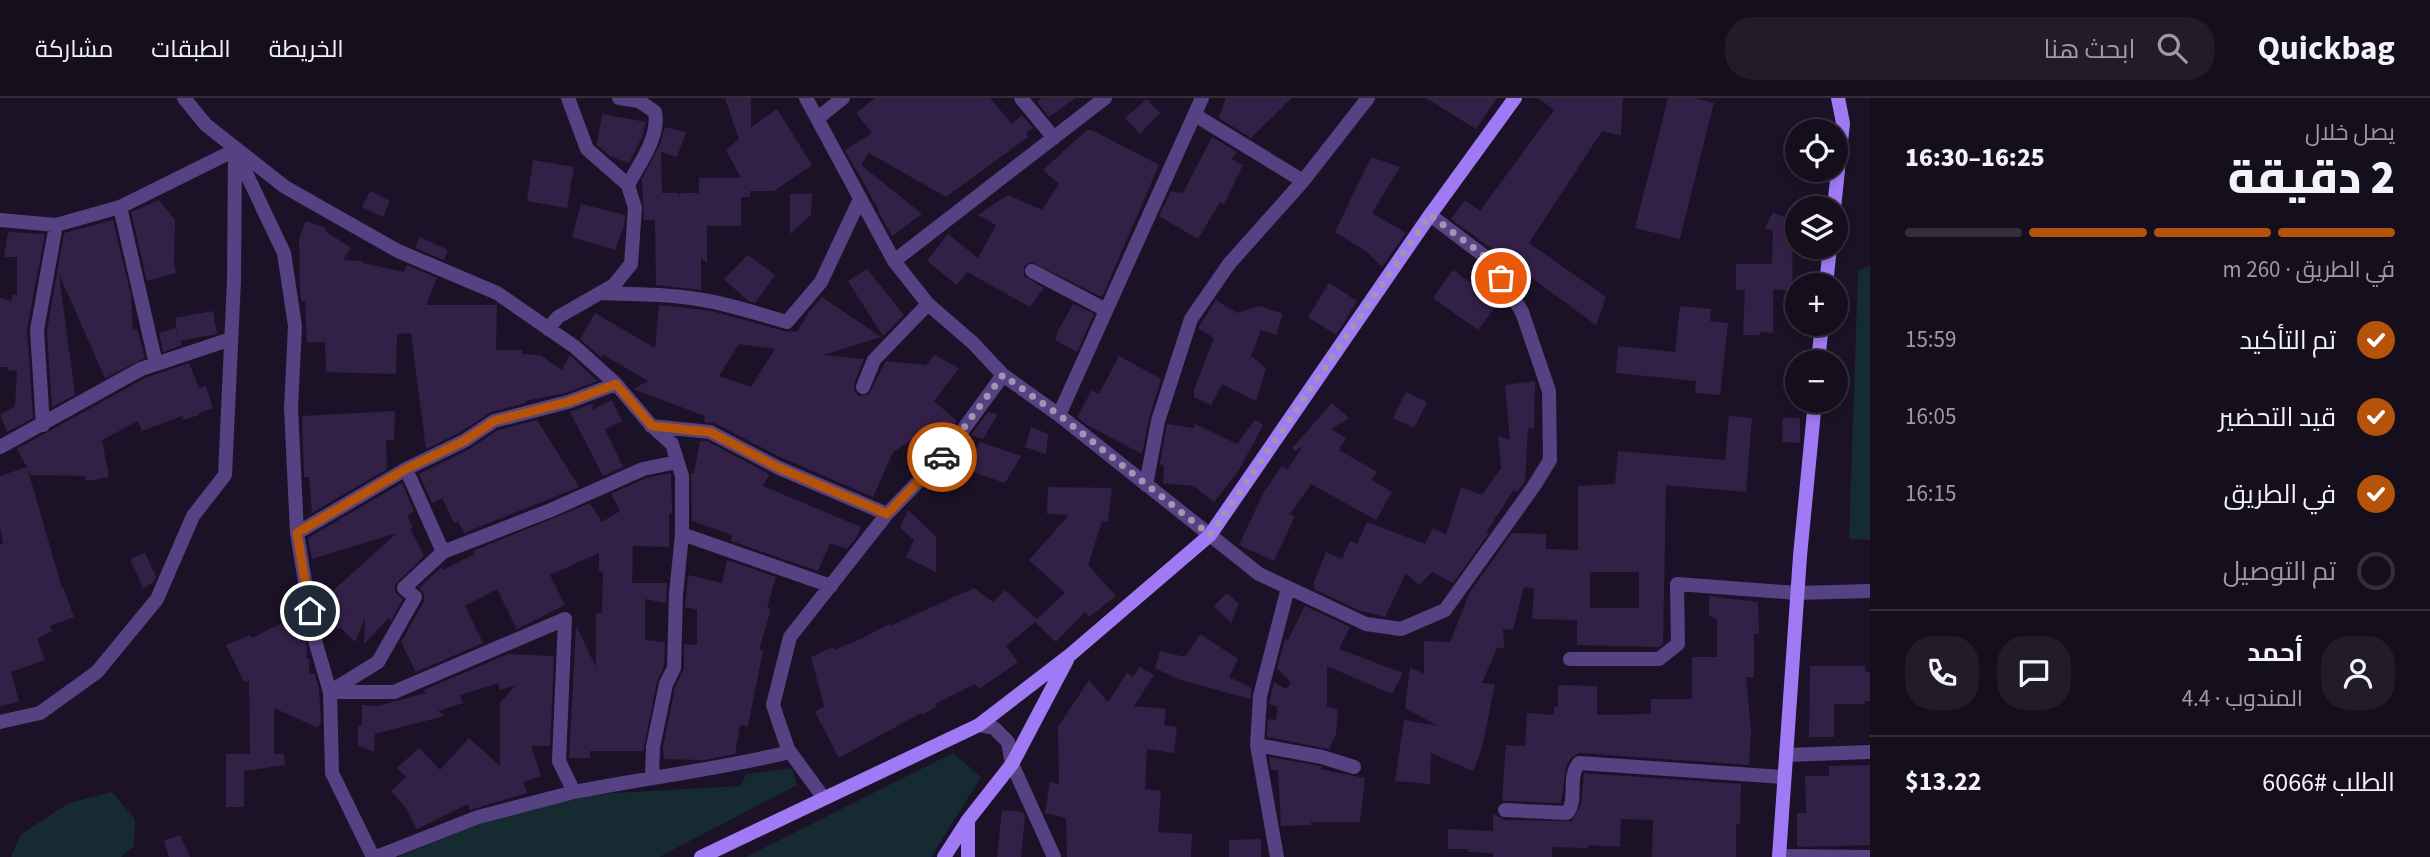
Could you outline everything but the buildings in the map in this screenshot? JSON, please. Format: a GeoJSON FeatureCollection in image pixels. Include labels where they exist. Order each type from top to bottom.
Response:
{"type":"FeatureCollection","features":[{"type":"Feature","properties":{"kind":"main road"},"geometry":{"type":"LineString","coordinates":[[701,857],[979,725],[1070,655],[1210,535],[1430,215],[1515,98]]}},
{"type":"Feature","properties":{"kind":"main road"},"geometry":{"type":"LineString","coordinates":[[1835,196],[1843,123],[1838,98]]}},
{"type":"Feature","properties":{"kind":"main road"},"geometry":{"type":"LineString","coordinates":[[1779,856],[1797,593],[1814,413]]}},
{"type":"Feature","properties":{"kind":"main road"},"geometry":{"type":"LineString","coordinates":[[944,857],[968,820],[1012,764],[1070,655]]}},
{"type":"Feature","properties":{"kind":"main road"},"geometry":{"type":"LineString","coordinates":[[968,820],[968,857]]}},
{"type":"Feature","properties":{"kind":"street"},"geometry":{"type":"LineString","coordinates":[[184,98],[206,125],[285,187],[398,251],[497,293],[575,348],[616,384],[652,426],[672,444],[682,476],[682,534],[676,594],[674,668],[666,684],[653,747],[652,777]]}},
{"type":"Feature","properties":{"kind":"street"},"geometry":{"type":"LineString","coordinates":[[548,329],[558,317],[614,285],[631,264],[635,208],[628,185],[587,149],[568,98]]}},
{"type":"Feature","properties":{"kind":"street"},"geometry":{"type":"LineString","coordinates":[[620,98],[639,101],[655,112],[657,123],[645,155],[628,185]]}},
{"type":"Feature","properties":{"kind":"street"},"geometry":{"type":"LineString","coordinates":[[806,98],[894,261],[929,304],[973,342],[1003,375],[1059,415],[1259,574],[1366,624],[1401,629],[1445,610],[1550,460],[1549,391],[1522,312],[1491,261],[1430,215]]}},
{"type":"Feature","properties":{"kind":"street"},"geometry":{"type":"LineString","coordinates":[[818,118],[843,98]]}},
{"type":"Feature","properties":{"kind":"street"},"geometry":{"type":"LineString","coordinates":[[1021,98],[1054,138]]}},
{"type":"Feature","properties":{"kind":"street"},"geometry":{"type":"LineString","coordinates":[[894,261],[1105,98]]}},
{"type":"Feature","properties":{"kind":"street"},"geometry":{"type":"LineString","coordinates":[[1059,415],[1202,98]]}},
{"type":"Feature","properties":{"kind":"street"},"geometry":{"type":"LineString","coordinates":[[1146,485],[1157,421],[1191,319],[1229,264],[1303,181],[1368,98]]}},
{"type":"Feature","properties":{"kind":"street"},"geometry":{"type":"LineString","coordinates":[[1195,115],[1303,181]]}},
{"type":"Feature","properties":{"kind":"street"},"geometry":{"type":"LineString","coordinates":[[0,226],[0,219],[56,225],[120,206],[235,149]]}},
{"type":"Feature","properties":{"kind":"street"},"geometry":{"type":"LineString","coordinates":[[0,722],[40,713],[97,672],[157,598],[193,516],[226,475],[235,149]]}},
{"type":"Feature","properties":{"kind":"street"},"geometry":{"type":"LineString","coordinates":[[235,149],[284,253],[295,326],[291,408],[297,533],[314,637],[330,692],[332,773],[374,857],[478,817],[574,792],[790,752]]}},
{"type":"Feature","properties":{"kind":"street"},"geometry":{"type":"LineString","coordinates":[[600,293],[648,294],[703,300],[787,322],[821,282],[860,199]]}},
{"type":"Feature","properties":{"kind":"street"},"geometry":{"type":"LineString","coordinates":[[120,206],[156,364]]}},
{"type":"Feature","properties":{"kind":"street"},"geometry":{"type":"LineString","coordinates":[[43,425],[37,330],[56,225]]}},
{"type":"Feature","properties":{"kind":"street"},"geometry":{"type":"LineString","coordinates":[[1032,271],[1106,310]]}},
{"type":"Feature","properties":{"kind":"street"},"geometry":{"type":"LineString","coordinates":[[863,387],[874,360],[929,304]]}},
{"type":"Feature","properties":{"kind":"street"},"geometry":{"type":"LineString","coordinates":[[0,447],[141,369],[231,339]]}},
{"type":"Feature","properties":{"kind":"street"},"geometry":{"type":"LineString","coordinates":[[823,797],[790,752],[773,705],[790,637],[887,514],[946,453],[1003,375]]}},
{"type":"Feature","properties":{"kind":"street"},"geometry":{"type":"LineString","coordinates":[[297,533],[406,469],[464,441],[494,421],[568,402],[616,384]]}},
{"type":"Feature","properties":{"kind":"street"},"geometry":{"type":"LineString","coordinates":[[652,426],[710,432],[779,468],[887,514]]}},
{"type":"Feature","properties":{"kind":"street"},"geometry":{"type":"LineString","coordinates":[[330,692],[378,662],[415,597],[404,587],[443,552],[551,510],[643,469],[677,462]]}},
{"type":"Feature","properties":{"kind":"street"},"geometry":{"type":"LineString","coordinates":[[406,469],[443,552]]}},
{"type":"Feature","properties":{"kind":"street"},"geometry":{"type":"LineString","coordinates":[[682,534],[831,586]]}},
{"type":"Feature","properties":{"kind":"street"},"geometry":{"type":"LineString","coordinates":[[1570,659],[1659,659],[1678,644],[1677,584],[1797,593],[1870,591]]}},
{"type":"Feature","properties":{"kind":"street"},"geometry":{"type":"LineString","coordinates":[[1277,857],[1257,745],[1260,696],[1288,587]]}},
{"type":"Feature","properties":{"kind":"street"},"geometry":{"type":"LineString","coordinates":[[330,692],[394,692],[565,619],[559,761],[574,792]]}},
{"type":"Feature","properties":{"kind":"street"},"geometry":{"type":"LineString","coordinates":[[979,725],[994,729],[1008,742],[1012,764],[1054,857]]}},
{"type":"Feature","properties":{"kind":"street"},"geometry":{"type":"LineString","coordinates":[[1257,745],[1322,757],[1354,767]]}},
{"type":"Feature","properties":{"kind":"street"},"geometry":{"type":"LineString","coordinates":[[1786,755],[1870,752]]}},
{"type":"Feature","properties":{"kind":"street"},"geometry":{"type":"LineString","coordinates":[[1505,810],[1567,813],[1572,808],[1573,770],[1579,763],[1784,777]]}},
{"type":"Feature","properties":{"kind":"street"},"geometry":{"type":"LineString","coordinates":[[1779,856],[1870,857]]}},
{"type":"Feature","properties":{"kind":"shaded area"},"geometry":{"type":"Polygon","coordinates":[[[1870,266],[1870,540],[1849,539],[1858,270],[1870,266]]]}},
{"type":"Feature","properties":{"kind":"shaded area"},"geometry":{"type":"Polygon","coordinates":[[[953,753],[981,777],[931,857],[746,857],[953,753]]]}},
{"type":"Feature","properties":{"kind":"shaded area"},"geometry":{"type":"Polygon","coordinates":[[[792,768],[797,785],[659,857],[398,857],[482,822],[596,794],[741,786],[746,774],[792,768]]]}},
{"type":"Feature","properties":{"kind":"shaded area"},"geometry":{"type":"Polygon","coordinates":[[[112,792],[135,819],[134,846],[121,857],[11,857],[21,834],[69,803],[112,792]]]}},
{"type":"Feature","properties":{"kind":"way so far"},"geometry":{"type":"LineString","coordinates":[[942,457],[1003,375],[1059,415],[1210,535],[1430,215],[1491,261],[1501,278]]}},
{"type":"Feature","properties":{"kind":"route"},"geometry":{"type":"LineString","coordinates":[[310,611],[297,533],[406,469],[464,441],[494,421],[568,402],[616,384],[652,426],[710,432],[779,468],[887,514],[942,457]]}}]}
